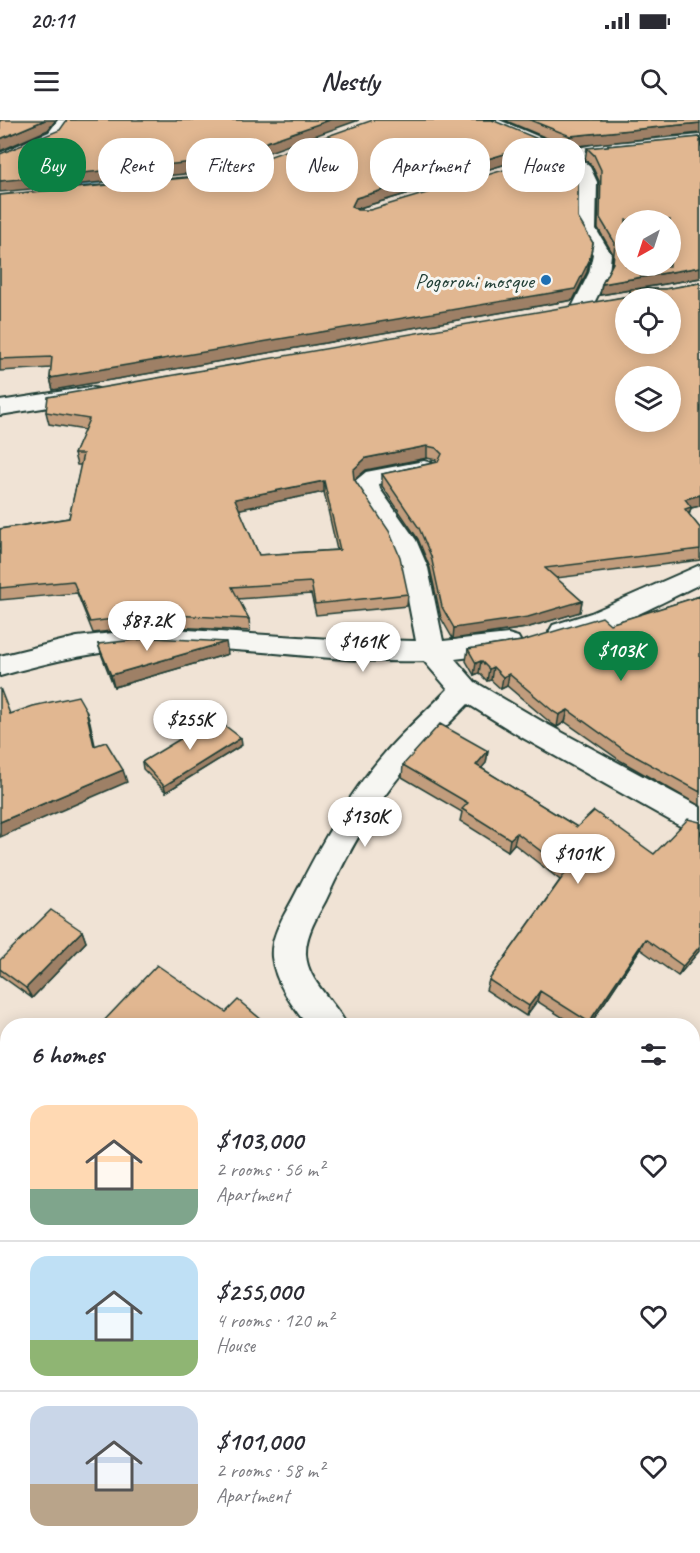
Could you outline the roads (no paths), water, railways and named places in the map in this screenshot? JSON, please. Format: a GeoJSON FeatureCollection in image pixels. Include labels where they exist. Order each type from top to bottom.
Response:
{"type":"FeatureCollection","features":[{"type":"Feature","properties":{"kind":"street"},"geometry":{"type":"LineString","coordinates":[[0,159],[55,135],[66,120]]}},
{"type":"Feature","properties":{"kind":"street"},"geometry":{"type":"LineString","coordinates":[[485,120],[528,138]]}},
{"type":"Feature","properties":{"kind":"street"},"geometry":{"type":"LineString","coordinates":[[585,152],[700,140]]}},
{"type":"Feature","properties":{"kind":"street"},"geometry":{"type":"LineString","coordinates":[[582,307],[599,273],[602,254],[587,229],[588,182],[585,177]]}},
{"type":"Feature","properties":{"kind":"street"},"geometry":{"type":"LineString","coordinates":[[561,310],[604,303]]}},
{"type":"Feature","properties":{"kind":"street"},"geometry":{"type":"LineString","coordinates":[[0,408],[110,390]]}},
{"type":"Feature","properties":{"kind":"street"},"geometry":{"type":"LineString","coordinates":[[427,467],[374,477],[367,481],[368,489],[402,540],[415,568],[432,652],[465,689],[533,730],[700,822]]}},
{"type":"Feature","properties":{"kind":"street"},"geometry":{"type":"LineString","coordinates":[[0,666],[92,644],[158,638],[367,651],[468,650],[538,638],[600,620],[700,574]]}},
{"type":"Feature","properties":{"kind":"street"},"geometry":{"type":"LineString","coordinates":[[324,1018],[293,973],[290,956],[291,939],[334,851],[362,805],[387,770],[465,689]]}},
{"type":"Feature","properties":{"kind":"waterway"},"geometry":{"type":"LineString","coordinates":[[33,193],[98,183]]}},
{"type":"Feature","properties":{"kind":"place","name":"Pogoroni mosque"},"geometry":{"type":"Point","coordinates":[546,280]}}]}
